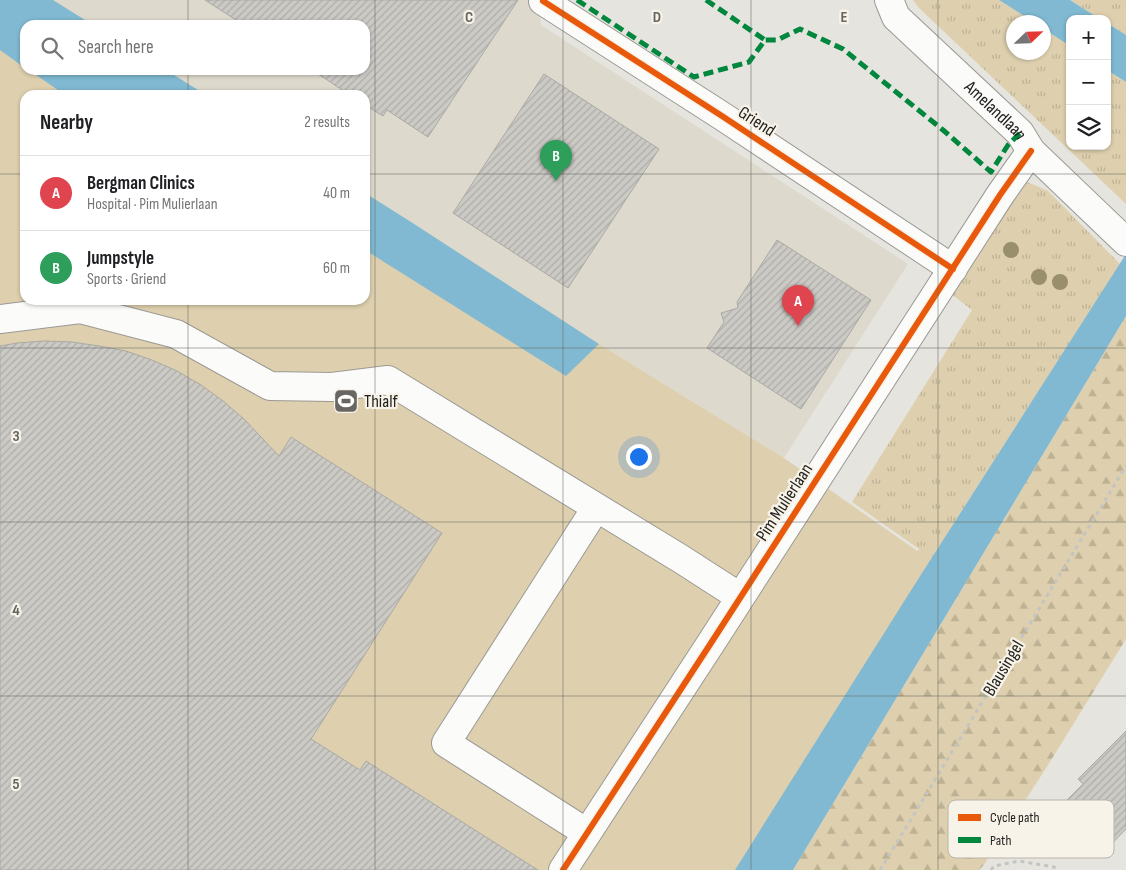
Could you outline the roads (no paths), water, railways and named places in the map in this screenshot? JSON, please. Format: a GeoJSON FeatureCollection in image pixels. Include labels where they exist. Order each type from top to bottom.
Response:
{"type":"FeatureCollection","features":[{"type":"Feature","properties":{"kind":"street","name":"Amelandlaan"},"geometry":{"type":"LineString","coordinates":[[889,0],[896,17],[1020,133],[1031,150],[1126,242]]}},
{"type":"Feature","properties":{"kind":"street","name":"Griend"},"geometry":{"type":"LineString","coordinates":[[543,1],[952,269]]}},
{"type":"Feature","properties":{"kind":"street","name":"Pim Mulierlaan"},"geometry":{"type":"LineString","coordinates":[[563,870],[1031,150]]}},
{"type":"Feature","properties":{"kind":"street"},"geometry":{"type":"LineString","coordinates":[[0,318],[80,309],[176,334],[270,386],[332,387],[388,380],[740,597]]}},
{"type":"Feature","properties":{"kind":"street"},"geometry":{"type":"LineString","coordinates":[[586,833],[446,743],[596,508]]}},
{"type":"Feature","properties":{"kind":"water"},"geometry":{"type":"Polygon","coordinates":[[[0,0],[53,0],[85,20],[20,20],[20,64],[0,50],[0,0]]]}},
{"type":"Feature","properties":{"kind":"water"},"geometry":{"type":"Polygon","coordinates":[[[999,0],[1070,0],[1094,15],[1066,15],[1066,43],[1051,34],[1051,15],[1023,15],[999,0]]]}},
{"type":"Feature","properties":{"kind":"water"},"geometry":{"type":"Polygon","coordinates":[[[1111,26],[1126,35],[1126,82],[1111,73],[1111,26]]]}},
{"type":"Feature","properties":{"kind":"water"},"geometry":{"type":"Polygon","coordinates":[[[36,75],[174,75],[198,90],[58,90],[36,75]]]}},
{"type":"Feature","properties":{"kind":"water"},"geometry":{"type":"Polygon","coordinates":[[[370,196],[599,344],[566,376],[370,253],[370,196]]]}},
{"type":"Feature","properties":{"kind":"water"},"geometry":{"type":"Polygon","coordinates":[[[1126,254],[1126,316],[793,870],[735,870],[915,584],[1126,254]]]}},
{"type":"Feature","properties":{"kind":"place","name":"Jumpstyle"},"geometry":{"type":"Point","coordinates":[556,181]}},
{"type":"Feature","properties":{"kind":"place","name":"Bergman Clinics"},"geometry":{"type":"Point","coordinates":[798,326]}},
{"type":"Feature","properties":{"kind":"place","name":"Thialf"},"geometry":{"type":"Point","coordinates":[346,401]}}]}
